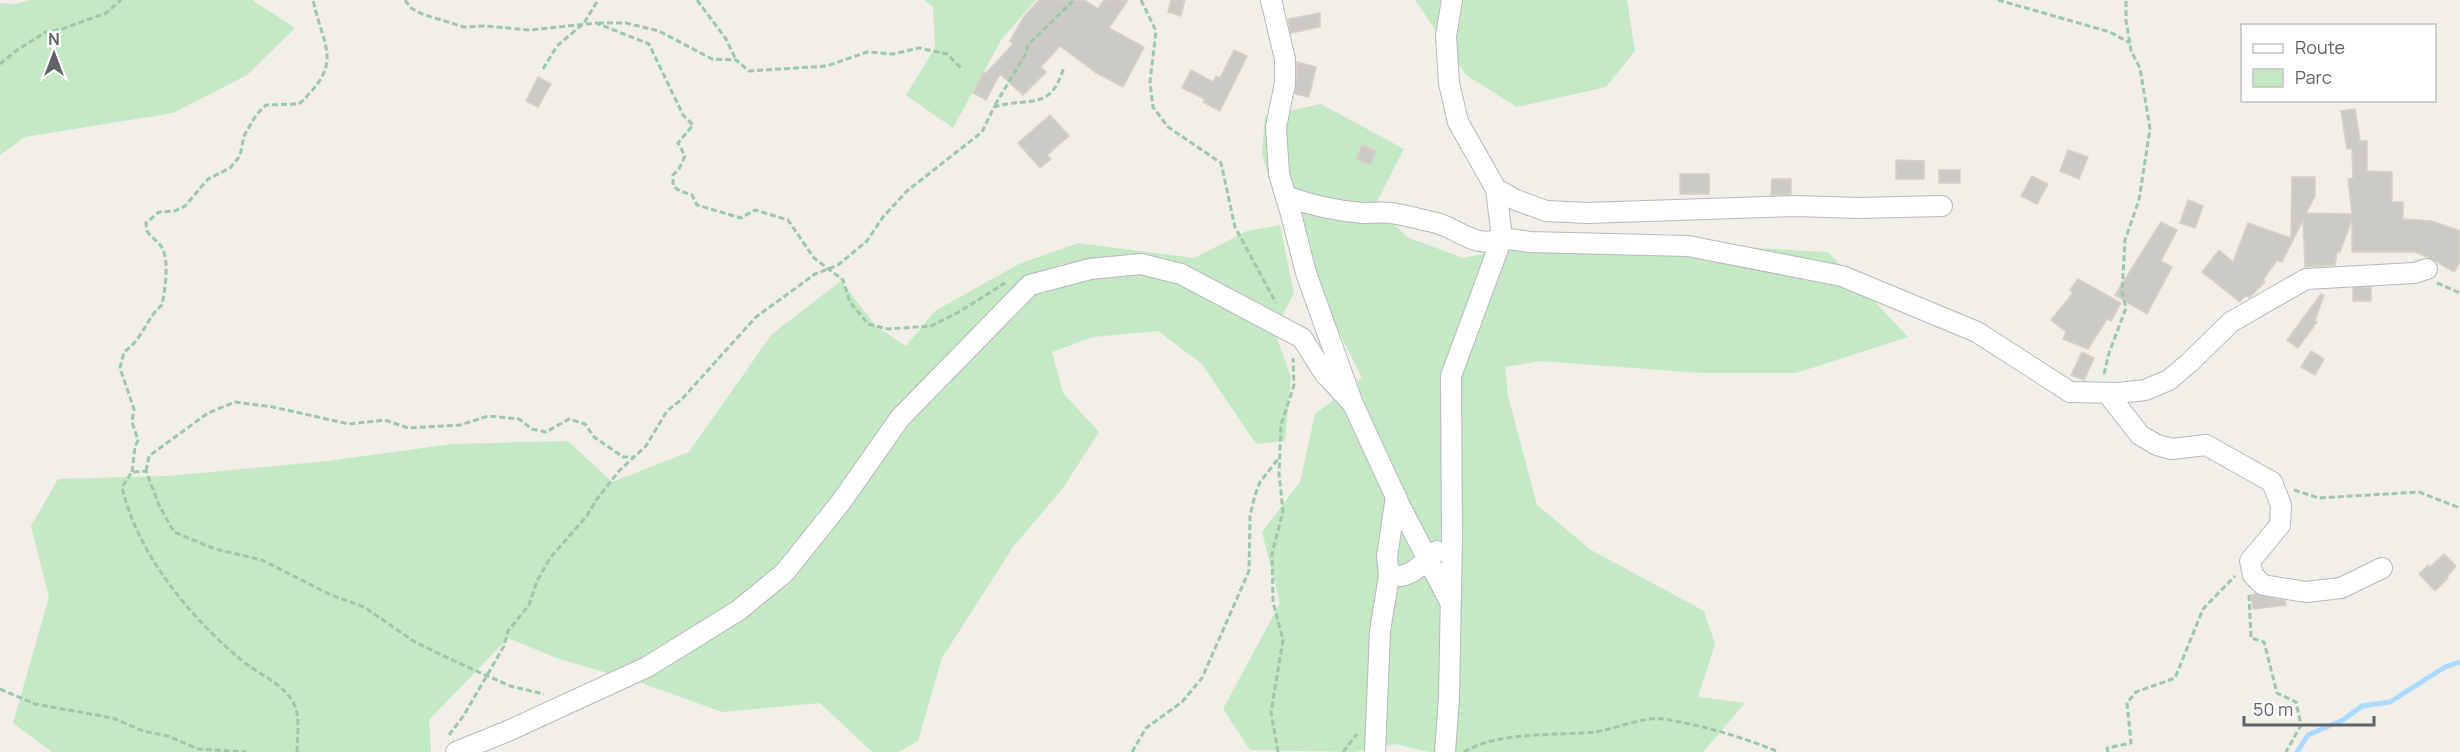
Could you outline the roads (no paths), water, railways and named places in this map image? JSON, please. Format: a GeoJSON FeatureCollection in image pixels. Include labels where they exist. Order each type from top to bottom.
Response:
{"type":"FeatureCollection","features":[{"type":"Feature","properties":{"kind":"street"},"geometry":{"type":"LineString","coordinates":[[1271,0],[1285,59],[1285,83],[1276,127],[1279,174],[1306,273],[1353,404],[1396,496],[1451,604]]}},
{"type":"Feature","properties":{"kind":"street"},"geometry":{"type":"LineString","coordinates":[[1445,752],[1449,698],[1451,604],[1451,376],[1502,238],[1496,189],[1458,122],[1449,83],[1446,36],[1452,0]]}},
{"type":"Feature","properties":{"kind":"street"},"geometry":{"type":"LineString","coordinates":[[1496,189],[1516,200],[1546,211],[1587,213],[1796,206],[1858,208],[1942,206]]}},
{"type":"Feature","properties":{"kind":"street"},"geometry":{"type":"LineString","coordinates":[[1286,196],[1305,203],[1363,213],[1392,213],[1440,224],[1483,242],[1490,243],[1502,238],[1530,242],[1688,246],[1842,276],[1977,332],[2070,392],[2097,394],[2145,390],[2169,380],[2231,322],[2306,279],[2414,273],[2427,269]]}},
{"type":"Feature","properties":{"kind":"street"},"geometry":{"type":"LineString","coordinates":[[449,748],[508,731],[647,667],[739,610],[785,572],[841,502],[900,418],[1030,285],[1090,270],[1140,264],[1181,274],[1302,338],[1324,373],[1353,404]]}},
{"type":"Feature","properties":{"kind":"street"},"geometry":{"type":"LineString","coordinates":[[2097,394],[2140,435],[2157,445],[2172,449],[2206,445],[2272,482],[2281,505],[2280,525],[2252,568],[2263,585],[2306,592],[2341,588],[2382,568]]}},
{"type":"Feature","properties":{"kind":"street"},"geometry":{"type":"LineString","coordinates":[[1375,752],[1380,631],[1389,576],[1387,557],[1396,496]]}},
{"type":"Feature","properties":{"kind":"street"},"geometry":{"type":"LineString","coordinates":[[1389,576],[1398,577],[1415,572],[1427,558],[1452,539]]}},
{"type":"Feature","properties":{"kind":"waterway"},"geometry":{"type":"LineString","coordinates":[[2297,752],[2308,735],[2343,720],[2362,706],[2390,702],[2445,667],[2460,662]]}}]}
